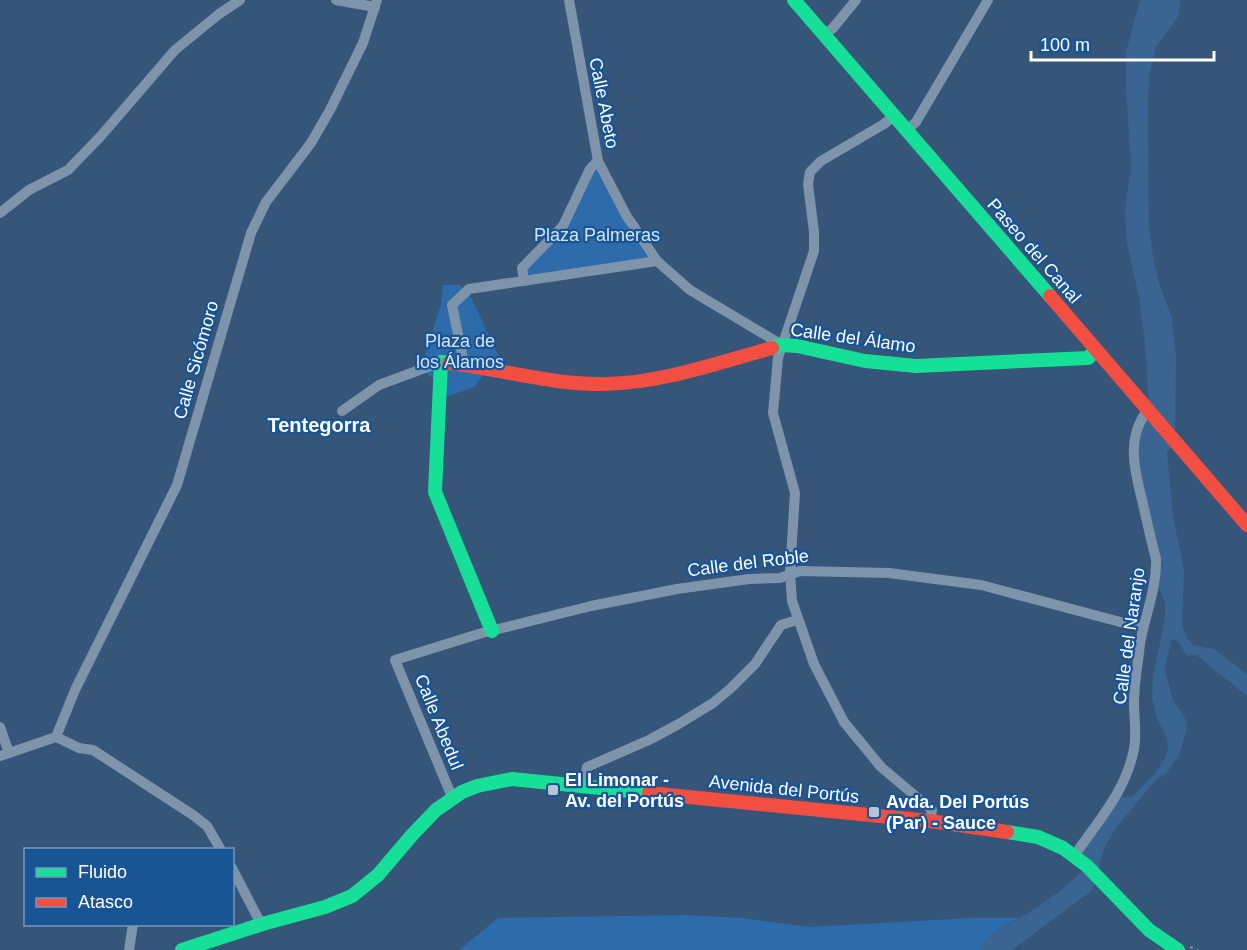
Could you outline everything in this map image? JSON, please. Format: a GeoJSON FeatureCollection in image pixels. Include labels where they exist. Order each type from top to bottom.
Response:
{"type":"FeatureCollection","features":[{"type":"Feature","properties":{"kind":"street"},"geometry":{"type":"LineString","coordinates":[[0,213],[29,190],[68,170],[100,137],[175,50],[240,0]]}},
{"type":"Feature","properties":{"kind":"street"},"geometry":{"type":"LineString","coordinates":[[336,0],[376,3]]}},
{"type":"Feature","properties":{"kind":"street","name":"Calle Abeto"},"geometry":{"type":"LineString","coordinates":[[569,0],[598,161],[626,214],[657,261],[690,290],[783,345]]}},
{"type":"Feature","properties":{"kind":"street","name":"Paseo del Canal"},"geometry":{"type":"LineString","coordinates":[[794,0],[1247,525]]}},
{"type":"Feature","properties":{"kind":"street"},"geometry":{"type":"LineString","coordinates":[[824,35],[856,0]]}},
{"type":"Feature","properties":{"kind":"street"},"geometry":{"type":"LineString","coordinates":[[907,130],[916,122],[988,0]]}},
{"type":"Feature","properties":{"kind":"street","name":"Calle Sicómoro"},"geometry":{"type":"LineString","coordinates":[[56,737],[75,690],[177,485],[251,233],[266,202],[311,143],[330,110],[363,43],[376,3]]}},
{"type":"Feature","properties":{"kind":"street"},"geometry":{"type":"LineString","coordinates":[[894,116],[821,161],[810,172],[808,184],[814,251],[778,358],[773,413],[795,493],[790,573],[792,601],[797,620],[814,664],[844,723],[881,766],[932,810],[930,822]]}},
{"type":"Feature","properties":{"kind":"street"},"geometry":{"type":"LineString","coordinates":[[524,280],[522,268],[563,226],[590,169],[598,161]]}},
{"type":"Feature","properties":{"kind":"street"},"geometry":{"type":"LineString","coordinates":[[464,364],[452,305],[469,289],[657,261]]}},
{"type":"Feature","properties":{"kind":"street","name":"Calle del Álamo"},"geometry":{"type":"LineString","coordinates":[[441,362],[577,383],[635,381],[687,373],[783,345],[865,361],[916,366],[1088,358],[1096,350]]}},
{"type":"Feature","properties":{"kind":"street"},"geometry":{"type":"LineString","coordinates":[[342,411],[380,384],[441,362],[435,492],[492,631]]}},
{"type":"Feature","properties":{"kind":"street","name":"Calle del Naranjo"},"geometry":{"type":"LineString","coordinates":[[1074,856],[1116,798],[1128,771],[1135,747],[1136,679],[1143,628],[1155,579],[1156,559],[1135,470],[1134,451],[1139,423],[1148,410]]}},
{"type":"Feature","properties":{"kind":"street","name":"Calle del Roble"},"geometry":{"type":"LineString","coordinates":[[395,660],[492,631],[591,606],[677,588],[749,579],[780,578],[800,571],[889,573],[939,578],[981,585],[1143,628]]}},
{"type":"Feature","properties":{"kind":"street"},"geometry":{"type":"LineString","coordinates":[[584,786],[587,767],[677,725],[730,690],[755,663],[781,625],[797,620]]}},
{"type":"Feature","properties":{"kind":"street","name":"Calle Abedul"},"geometry":{"type":"LineString","coordinates":[[395,660],[452,797]]}},
{"type":"Feature","properties":{"kind":"street"},"geometry":{"type":"LineString","coordinates":[[0,727],[4,755],[56,737],[79,748],[93,750],[193,815],[207,826],[220,848]]}},
{"type":"Feature","properties":{"kind":"street","name":"Avenida del Portús"},"geometry":{"type":"LineString","coordinates":[[182,950],[261,924],[326,907],[362,890],[382,872],[428,817],[452,797],[474,786],[503,780],[524,779],[1027,834],[1054,843],[1074,856],[1087,866],[1149,930],[1178,950]]}},
{"type":"Feature","properties":{"kind":"street"},"geometry":{"type":"LineString","coordinates":[[234,872],[261,924]]}},
{"type":"Feature","properties":{"kind":"street"},"geometry":{"type":"LineString","coordinates":[[129,950],[133,926]]}},
{"type":"Feature","properties":{"kind":"green space","name":"Plaza Palmeras"},"geometry":{"type":"Polygon","coordinates":[[[598,161],[657,261],[524,281],[522,268],[544,247],[598,161]]]}},
{"type":"Feature","properties":{"kind":"green space","name":"Plaza de los Álamos"},"geometry":{"type":"Polygon","coordinates":[[[443,285],[460,285],[471,297],[503,366],[485,373],[474,387],[446,397],[433,378],[425,373],[424,359],[441,304],[443,285]]]}},
{"type":"Feature","properties":{"kind":"green space"},"geometry":{"type":"Polygon","coordinates":[[[686,915],[742,918],[810,927],[971,918],[1020,918],[992,935],[981,950],[459,950],[498,918],[686,915]]]}},
{"type":"Feature","properties":{"kind":"shaded area"},"geometry":{"type":"Polygon","coordinates":[[[1140,0],[1181,0],[1178,17],[1156,47],[1150,73],[1148,104],[1149,226],[1154,263],[1172,318],[1176,355],[1175,442],[1167,452],[1173,516],[1184,570],[1182,624],[1186,637],[1193,645],[1214,649],[1247,674],[1247,696],[1196,655],[1188,656],[1176,640],[1171,640],[1165,671],[1173,700],[1186,720],[1187,728],[1179,755],[1166,774],[1157,779],[1118,825],[1105,846],[1099,866],[1099,879],[1089,893],[1012,950],[981,950],[991,936],[1056,894],[1087,866],[1074,856],[1116,798],[1132,797],[1157,771],[1166,756],[1168,747],[1167,738],[1157,719],[1152,697],[1153,678],[1165,617],[1165,603],[1155,579],[1134,444],[1149,411],[1145,344],[1139,297],[1127,243],[1125,210],[1131,167],[1126,52],[1140,0]]]}},
{"type":"Feature","properties":{"kind":"traffic: fast"},"geometry":{"type":"LineString","coordinates":[[794,0],[1050,296]]}},
{"type":"Feature","properties":{"kind":"traffic: fast"},"geometry":{"type":"LineString","coordinates":[[772,348],[782,345],[797,346],[865,361],[916,366],[1088,358],[1096,350]]}},
{"type":"Feature","properties":{"kind":"traffic: fast"},"geometry":{"type":"LineString","coordinates":[[449,363],[441,362],[435,492],[492,631]]}},
{"type":"Feature","properties":{"kind":"traffic: fast"},"geometry":{"type":"LineString","coordinates":[[182,950],[325,907],[352,896],[378,875],[436,810],[462,792],[477,786],[512,779],[649,793]]}},
{"type":"Feature","properties":{"kind":"traffic: fast"},"geometry":{"type":"LineString","coordinates":[[1007,832],[1038,837],[1063,848],[1087,866],[1149,930],[1178,950]]}},
{"type":"Feature","properties":{"kind":"traffic: jam"},"geometry":{"type":"LineString","coordinates":[[1050,296],[1247,525]]}},
{"type":"Feature","properties":{"kind":"traffic: jam"},"geometry":{"type":"LineString","coordinates":[[449,363],[566,382],[605,384],[668,376],[772,348]]}},
{"type":"Feature","properties":{"kind":"traffic: jam"},"geometry":{"type":"LineString","coordinates":[[649,793],[930,821],[1007,832]]}},
{"type":"Feature","properties":{"kind":"place","name":"El Limonar - Av. del Portús"},"geometry":{"type":"Point","coordinates":[553,790]}},
{"type":"Feature","properties":{"kind":"place","name":"Avda. Del Portús (Par) - Sauce"},"geometry":{"type":"Point","coordinates":[874,812]}},
{"type":"Feature","properties":{"kind":"district","name":"Tentegorra"},"geometry":{"type":"Point","coordinates":[319,425]}}]}
